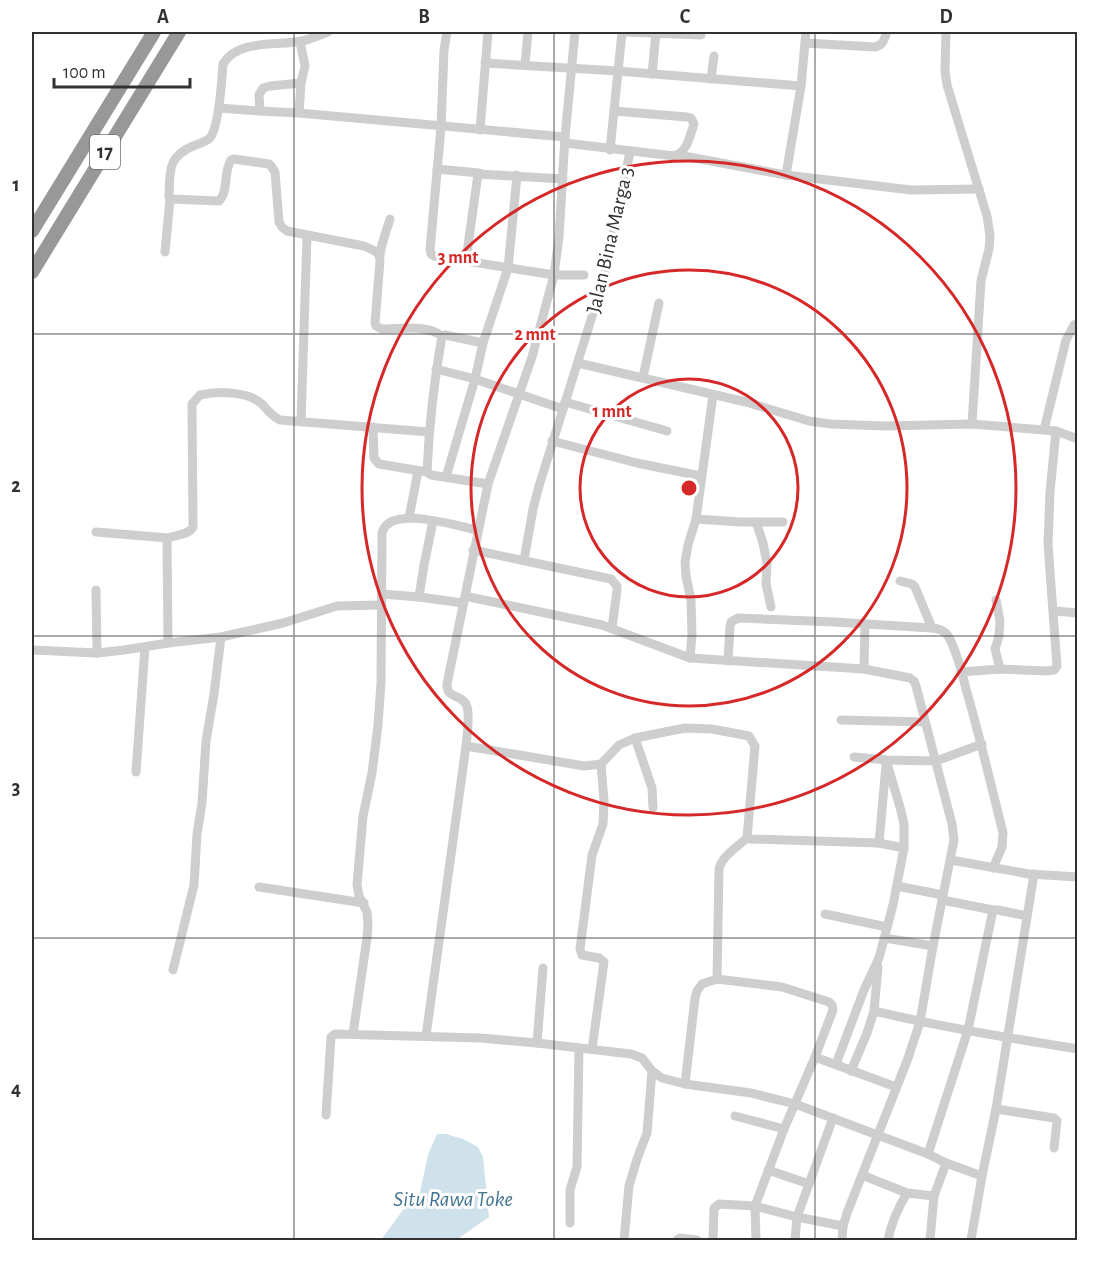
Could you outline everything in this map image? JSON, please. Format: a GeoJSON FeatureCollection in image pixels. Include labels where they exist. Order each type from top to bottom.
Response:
{"type":"FeatureCollection","features":[{"type":"Feature","properties":{"kind":"highway","name":"17"},"geometry":{"type":"LineString","coordinates":[[32,231],[154,32]]}},
{"type":"Feature","properties":{"kind":"highway","name":"17"},"geometry":{"type":"LineString","coordinates":[[32,272],[179,32]]}},
{"type":"Feature","properties":{"kind":"street"},"geometry":{"type":"LineString","coordinates":[[165,252],[170,199],[170,168],[183,151],[204,142],[211,136],[219,108],[223,64],[229,56],[240,50],[259,45],[300,42],[328,32]]}},
{"type":"Feature","properties":{"kind":"street"},"geometry":{"type":"LineString","coordinates":[[447,32],[431,254],[554,275],[584,275]]}},
{"type":"Feature","properties":{"kind":"street"},"geometry":{"type":"LineString","coordinates":[[480,130],[488,32]]}},
{"type":"Feature","properties":{"kind":"street"},"geometry":{"type":"LineString","coordinates":[[525,65],[528,32]]}},
{"type":"Feature","properties":{"kind":"street"},"geometry":{"type":"LineString","coordinates":[[426,1036],[466,746],[467,707],[461,698],[448,693],[446,687],[488,484],[538,338],[554,275],[575,32]]}},
{"type":"Feature","properties":{"kind":"street"},"geometry":{"type":"LineString","coordinates":[[610,150],[624,32],[701,35]]}},
{"type":"Feature","properties":{"kind":"street"},"geometry":{"type":"LineString","coordinates":[[786,175],[801,86],[806,32]]}},
{"type":"Feature","properties":{"kind":"street"},"geometry":{"type":"LineString","coordinates":[[805,43],[875,47],[884,42],[886,32]]}},
{"type":"Feature","properties":{"kind":"street"},"geometry":{"type":"LineString","coordinates":[[946,32],[947,85],[987,216],[990,236],[981,281],[972,424]]}},
{"type":"Feature","properties":{"kind":"street"},"geometry":{"type":"LineString","coordinates":[[652,74],[656,33]]}},
{"type":"Feature","properties":{"kind":"street"},"geometry":{"type":"LineString","coordinates":[[298,113],[305,66],[300,42]]}},
{"type":"Feature","properties":{"kind":"street"},"geometry":{"type":"LineString","coordinates":[[711,79],[714,56]]}},
{"type":"Feature","properties":{"kind":"street"},"geometry":{"type":"LineString","coordinates":[[485,63],[801,86]]}},
{"type":"Feature","properties":{"kind":"street"},"geometry":{"type":"LineString","coordinates":[[260,111],[260,95],[263,88],[302,83]]}},
{"type":"Feature","properties":{"kind":"street"},"geometry":{"type":"LineString","coordinates":[[219,108],[298,113],[565,140],[610,150],[678,155],[786,175],[911,190],[978,189]]}},
{"type":"Feature","properties":{"kind":"street"},"geometry":{"type":"LineString","coordinates":[[614,111],[691,118],[694,124],[685,150],[678,155]]}},
{"type":"Feature","properties":{"kind":"street","name":"Jalan Bina Marga 3"},"geometry":{"type":"LineString","coordinates":[[524,560],[533,509],[552,441],[604,278],[630,152]]}},
{"type":"Feature","properties":{"kind":"street"},"geometry":{"type":"LineString","coordinates":[[170,199],[219,201],[223,196],[228,165],[231,160],[269,164],[275,172],[279,222],[282,227],[287,231],[307,236],[364,246],[375,250],[378,254],[380,261],[376,326],[382,329],[428,329],[442,336],[483,343]]}},
{"type":"Feature","properties":{"kind":"street"},"geometry":{"type":"LineString","coordinates":[[437,169],[563,179]]}},
{"type":"Feature","properties":{"kind":"street"},"geometry":{"type":"LineString","coordinates":[[466,260],[479,173]]}},
{"type":"Feature","properties":{"kind":"street"},"geometry":{"type":"LineString","coordinates":[[446,477],[475,379],[483,343],[508,267],[516,175]]}},
{"type":"Feature","properties":{"kind":"street"},"geometry":{"type":"LineString","coordinates":[[378,254],[383,246],[390,219]]}},
{"type":"Feature","properties":{"kind":"street"},"geometry":{"type":"LineString","coordinates":[[300,422],[307,236]]}},
{"type":"Feature","properties":{"kind":"street"},"geometry":{"type":"LineString","coordinates":[[643,377],[659,303]]}},
{"type":"Feature","properties":{"kind":"street"},"geometry":{"type":"LineString","coordinates":[[1044,430],[1066,340],[1077,323]]}},
{"type":"Feature","properties":{"kind":"street"},"geometry":{"type":"LineString","coordinates":[[409,518],[422,471],[442,336]]}},
{"type":"Feature","properties":{"kind":"street"},"geometry":{"type":"LineString","coordinates":[[578,363],[746,402],[809,421],[885,426],[972,424],[1056,431],[1077,439]]}},
{"type":"Feature","properties":{"kind":"street"},"geometry":{"type":"LineString","coordinates":[[436,369],[475,379],[518,394],[667,431]]}},
{"type":"Feature","properties":{"kind":"street"},"geometry":{"type":"LineString","coordinates":[[690,658],[691,600],[685,562],[696,519],[713,394]]}},
{"type":"Feature","properties":{"kind":"street"},"geometry":{"type":"LineString","coordinates":[[96,532],[168,538],[192,530],[192,404],[200,395],[245,395],[262,404],[273,417],[280,420],[429,432]]}},
{"type":"Feature","properties":{"kind":"street"},"geometry":{"type":"LineString","coordinates":[[373,428],[374,458],[379,464],[488,484]]}},
{"type":"Feature","properties":{"kind":"street"},"geometry":{"type":"LineString","coordinates":[[962,672],[999,669],[1047,671],[1056,668],[1058,663],[1048,544],[1056,431]]}},
{"type":"Feature","properties":{"kind":"street"},"geometry":{"type":"LineString","coordinates":[[552,441],[636,463],[701,476]]}},
{"type":"Feature","properties":{"kind":"street"},"geometry":{"type":"LineString","coordinates":[[353,1034],[367,938],[367,912],[359,896],[357,885],[363,816],[372,773],[379,714],[383,527],[396,520],[409,518],[477,530]]}},
{"type":"Feature","properties":{"kind":"street"},"geometry":{"type":"LineString","coordinates":[[696,519],[783,522]]}},
{"type":"Feature","properties":{"kind":"street"},"geometry":{"type":"LineString","coordinates":[[419,597],[434,521]]}},
{"type":"Feature","properties":{"kind":"street"},"geometry":{"type":"LineString","coordinates":[[756,522],[767,563],[766,584],[771,606]]}},
{"type":"Feature","properties":{"kind":"street"},"geometry":{"type":"LineString","coordinates":[[168,538],[168,643]]}},
{"type":"Feature","properties":{"kind":"street"},"geometry":{"type":"LineString","coordinates":[[474,550],[611,579],[617,586],[612,628]]}},
{"type":"Feature","properties":{"kind":"street"},"geometry":{"type":"LineString","coordinates":[[900,581],[915,587],[932,628]]}},
{"type":"Feature","properties":{"kind":"street"},"geometry":{"type":"LineString","coordinates":[[96,590],[97,653]]}},
{"type":"Feature","properties":{"kind":"street"},"geometry":{"type":"LineString","coordinates":[[32,650],[97,653],[221,637],[273,625],[337,606],[419,597],[464,600],[589,622],[612,628],[690,658],[864,669],[910,678],[916,686],[954,832],[951,860],[920,1022],[843,1226],[842,1240]]}},
{"type":"Feature","properties":{"kind":"street"},"geometry":{"type":"LineString","coordinates":[[996,600],[1000,621],[995,649],[999,669]]}},
{"type":"Feature","properties":{"kind":"street"},"geometry":{"type":"LineString","coordinates":[[1054,611],[1077,613]]}},
{"type":"Feature","properties":{"kind":"street"},"geometry":{"type":"LineString","coordinates":[[728,661],[730,626],[731,622],[738,618],[937,628],[943,631],[949,637],[962,672],[1003,834],[1002,847],[993,868]]}},
{"type":"Feature","properties":{"kind":"street"},"geometry":{"type":"LineString","coordinates":[[864,669],[865,624]]}},
{"type":"Feature","properties":{"kind":"street"},"geometry":{"type":"LineString","coordinates":[[173,970],[194,885],[196,834],[202,803],[206,741],[221,637]]}},
{"type":"Feature","properties":{"kind":"street"},"geometry":{"type":"LineString","coordinates":[[136,772],[145,647]]}},
{"type":"Feature","properties":{"kind":"street"},"geometry":{"type":"LineString","coordinates":[[841,720],[926,722]]}},
{"type":"Feature","properties":{"kind":"street"},"geometry":{"type":"LineString","coordinates":[[466,746],[584,766],[601,764],[619,745],[635,738],[685,728],[712,729],[749,736],[755,746],[747,838],[725,857],[719,869],[717,979]]}},
{"type":"Feature","properties":{"kind":"street"},"geometry":{"type":"LineString","coordinates":[[635,738],[652,788],[653,808]]}},
{"type":"Feature","properties":{"kind":"street"},"geometry":{"type":"LineString","coordinates":[[854,757],[886,760],[936,760],[982,744]]}},
{"type":"Feature","properties":{"kind":"street"},"geometry":{"type":"LineString","coordinates":[[879,843],[886,760]]}},
{"type":"Feature","properties":{"kind":"street"},"geometry":{"type":"LineString","coordinates":[[836,1064],[864,990],[879,958],[904,848],[904,824],[886,760]]}},
{"type":"Feature","properties":{"kind":"street"},"geometry":{"type":"LineString","coordinates":[[592,1049],[604,962],[599,958],[582,955],[580,949],[592,855],[603,824],[601,764]]}},
{"type":"Feature","properties":{"kind":"street"},"geometry":{"type":"LineString","coordinates":[[747,838],[879,843],[904,848]]}},
{"type":"Feature","properties":{"kind":"street"},"geometry":{"type":"LineString","coordinates":[[951,860],[1034,874],[1077,877]]}},
{"type":"Feature","properties":{"kind":"street"},"geometry":{"type":"LineString","coordinates":[[971,1240],[996,1109],[1034,874]]}},
{"type":"Feature","properties":{"kind":"street"},"geometry":{"type":"LineString","coordinates":[[897,886],[1027,916]]}},
{"type":"Feature","properties":{"kind":"street"},"geometry":{"type":"LineString","coordinates":[[259,887],[364,903]]}},
{"type":"Feature","properties":{"kind":"street"},"geometry":{"type":"LineString","coordinates":[[928,1154],[968,1030],[993,910]]}},
{"type":"Feature","properties":{"kind":"street"},"geometry":{"type":"LineString","coordinates":[[825,914],[887,927]]}},
{"type":"Feature","properties":{"kind":"street"},"geometry":{"type":"LineString","coordinates":[[885,938],[933,946]]}},
{"type":"Feature","properties":{"kind":"street"},"geometry":{"type":"LineString","coordinates":[[851,1071],[874,1011],[879,958]]}},
{"type":"Feature","properties":{"kind":"street"},"geometry":{"type":"LineString","coordinates":[[537,1042],[543,968]]}},
{"type":"Feature","properties":{"kind":"street"},"geometry":{"type":"LineString","coordinates":[[685,1084],[697,991],[702,984],[717,979],[782,987],[829,1002],[832,1005],[833,1010],[815,1057],[784,1129],[755,1206],[756,1240]]}},
{"type":"Feature","properties":{"kind":"street"},"geometry":{"type":"LineString","coordinates":[[874,1011],[920,1022],[1077,1049]]}},
{"type":"Feature","properties":{"kind":"street"},"geometry":{"type":"LineString","coordinates":[[326,1115],[332,1036],[335,1034],[537,1042],[637,1056],[662,1078],[685,1084],[751,1093],[795,1104],[982,1176]]}},
{"type":"Feature","properties":{"kind":"street"},"geometry":{"type":"LineString","coordinates":[[570,1223],[570,1190],[577,1167],[579,1048]]}},
{"type":"Feature","properties":{"kind":"street"},"geometry":{"type":"LineString","coordinates":[[815,1057],[896,1087]]}},
{"type":"Feature","properties":{"kind":"street"},"geometry":{"type":"LineString","coordinates":[[624,1240],[629,1186],[647,1133],[652,1071]]}},
{"type":"Feature","properties":{"kind":"street"},"geometry":{"type":"LineString","coordinates":[[996,1109],[1054,1118],[1057,1121],[1054,1148]]}},
{"type":"Feature","properties":{"kind":"street"},"geometry":{"type":"LineString","coordinates":[[735,1116],[784,1129]]}},
{"type":"Feature","properties":{"kind":"street"},"geometry":{"type":"LineString","coordinates":[[795,1240],[797,1217],[833,1119]]}},
{"type":"Feature","properties":{"kind":"street"},"geometry":{"type":"LineString","coordinates":[[930,1240],[934,1196],[946,1163]]}},
{"type":"Feature","properties":{"kind":"street"},"geometry":{"type":"LineString","coordinates":[[768,1170],[809,1184]]}},
{"type":"Feature","properties":{"kind":"street"},"geometry":{"type":"LineString","coordinates":[[862,1175],[907,1193],[934,1196]]}},
{"type":"Feature","properties":{"kind":"street"},"geometry":{"type":"LineString","coordinates":[[888,1240],[899,1205],[907,1193]]}},
{"type":"Feature","properties":{"kind":"street"},"geometry":{"type":"LineString","coordinates":[[713,1240],[716,1205],[755,1206],[843,1226]]}},
{"type":"Feature","properties":{"kind":"street"},"geometry":{"type":"LineString","coordinates":[[677,1240],[680,1238],[697,1240]]}},
{"type":"Feature","properties":{"kind":"water","name":"Situ Rawa Toke"},"geometry":{"type":"Polygon","coordinates":[[[437,1134],[463,1139],[478,1147],[483,1157],[489,1217],[456,1240],[381,1240],[403,1210],[420,1192],[428,1155],[437,1134]]]}}]}
